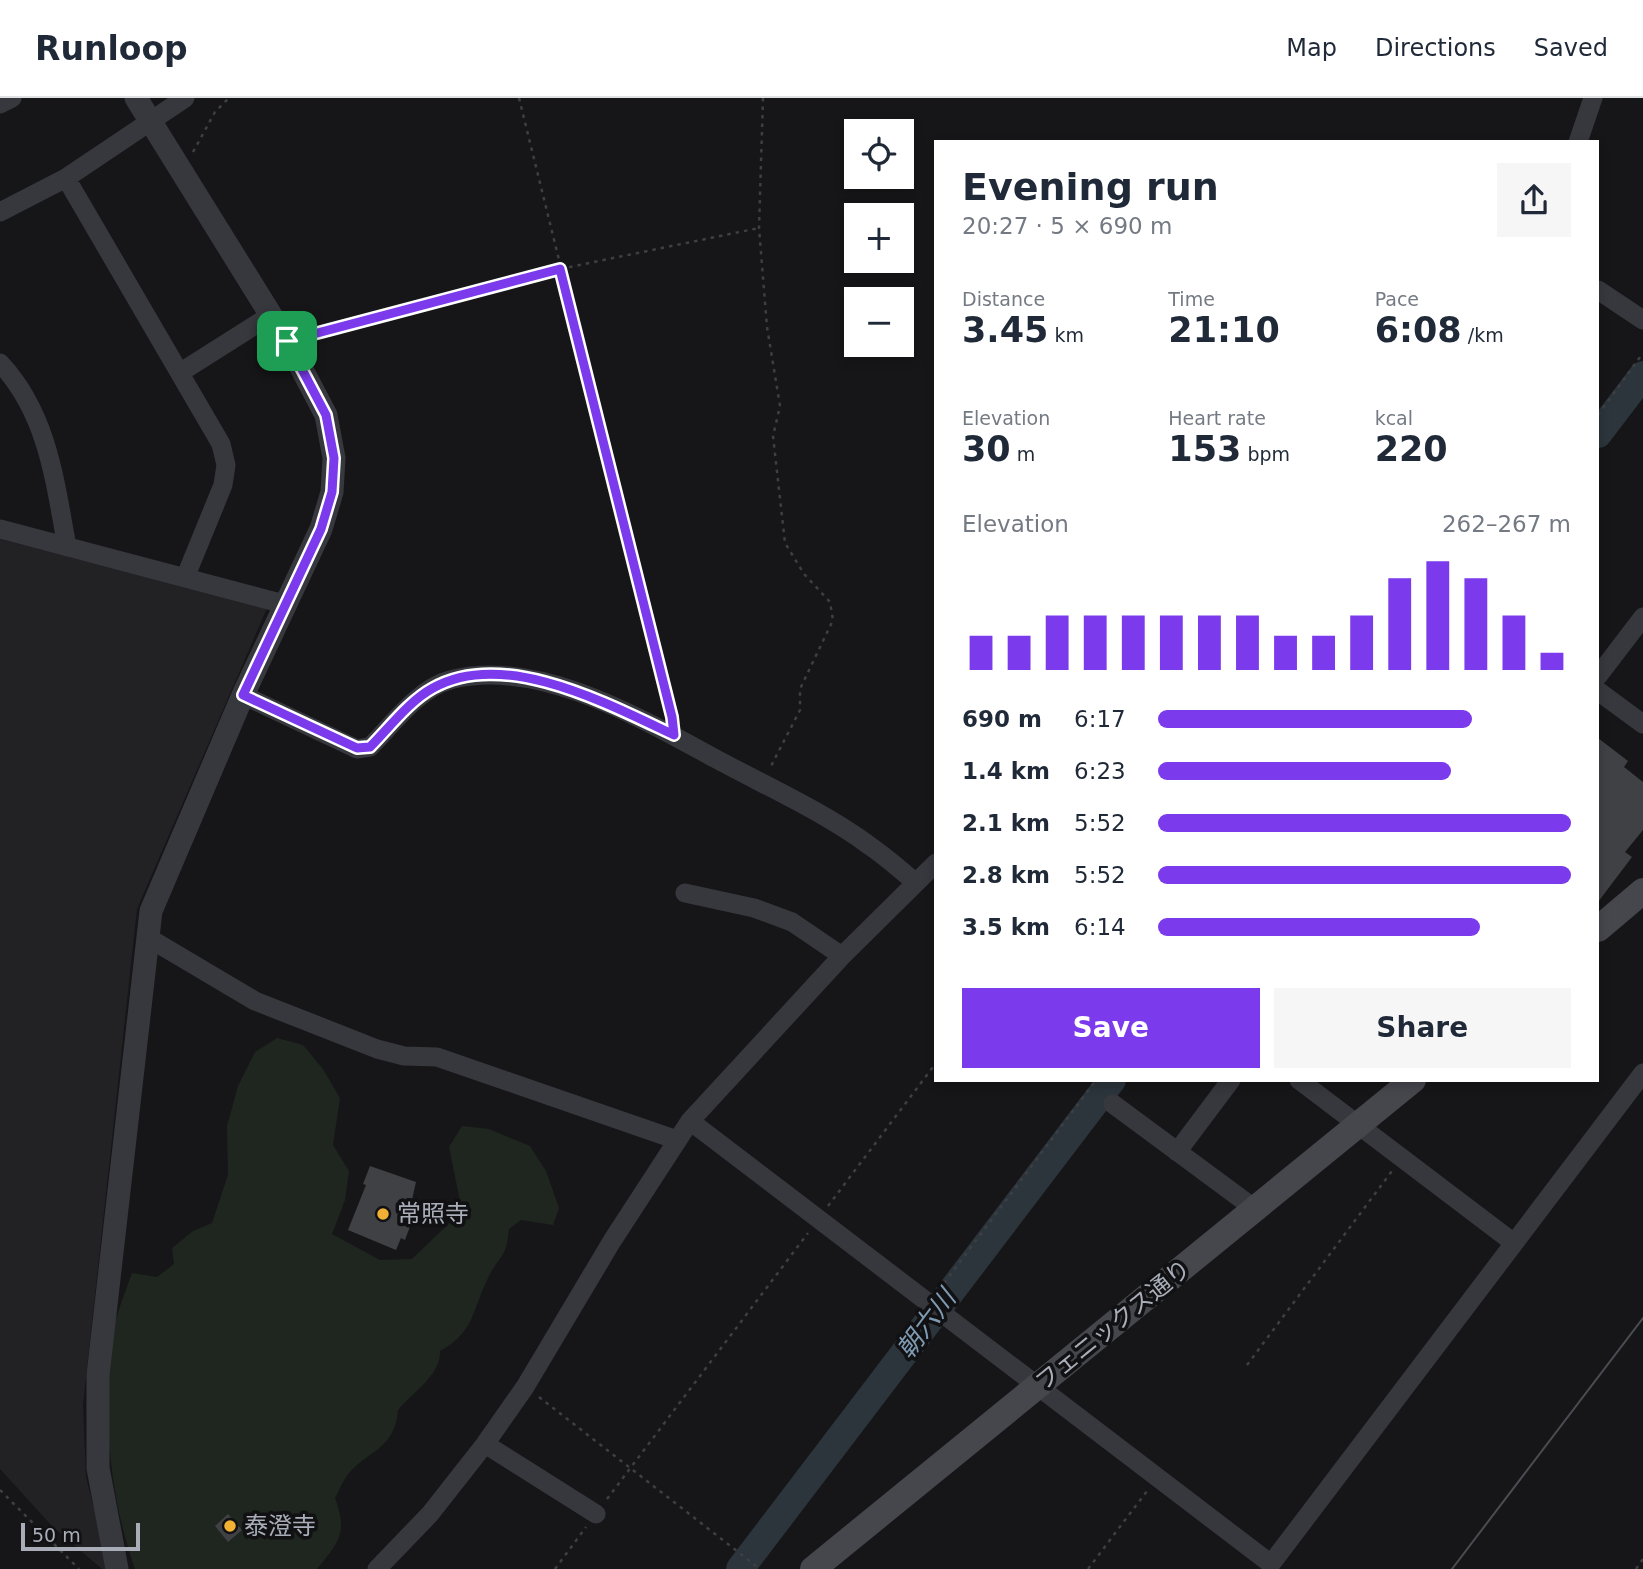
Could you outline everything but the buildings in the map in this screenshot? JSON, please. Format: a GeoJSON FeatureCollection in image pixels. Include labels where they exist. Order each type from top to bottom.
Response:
{"type":"FeatureCollection","features":[{"type":"Feature","properties":{"kind":"main road"},"geometry":{"type":"LineString","coordinates":[[1599,928],[1643,891]]}},
{"type":"Feature","properties":{"kind":"main road","name":"フェニックス通り"},"geometry":{"type":"LineString","coordinates":[[813,1569],[1411,1082]]}},
{"type":"Feature","properties":{"kind":"street"},"geometry":{"type":"LineString","coordinates":[[0,104],[12,98]]}},
{"type":"Feature","properties":{"kind":"street"},"geometry":{"type":"LineString","coordinates":[[117,1569],[98,1468],[98,1375],[147,937],[155,897],[284,604],[321,529],[332,492],[334,458],[326,415],[287,341],[136,98]]}},
{"type":"Feature","properties":{"kind":"street"},"geometry":{"type":"LineString","coordinates":[[0,212],[66,178],[185,98]]}},
{"type":"Feature","properties":{"kind":"street"},"geometry":{"type":"LineString","coordinates":[[1579,140],[1593,98]]}},
{"type":"Feature","properties":{"kind":"street"},"geometry":{"type":"LineString","coordinates":[[66,178],[221,444],[226,465],[223,485],[185,578]]}},
{"type":"Feature","properties":{"kind":"street"},"geometry":{"type":"LineString","coordinates":[[1599,291],[1643,320]]}},
{"type":"Feature","properties":{"kind":"street"},"geometry":{"type":"LineString","coordinates":[[181,372],[271,315]]}},
{"type":"Feature","properties":{"kind":"street"},"geometry":{"type":"LineString","coordinates":[[0,363],[21,390],[36,418],[51,457],[67,547]]}},
{"type":"Feature","properties":{"kind":"street"},"geometry":{"type":"LineString","coordinates":[[0,529],[284,604]]}},
{"type":"Feature","properties":{"kind":"street"},"geometry":{"type":"LineString","coordinates":[[1599,675],[1643,617]]}},
{"type":"Feature","properties":{"kind":"street"},"geometry":{"type":"LineString","coordinates":[[243,695],[357,748],[370,747],[429,690],[448,680],[486,674],[514,676],[554,685],[602,702],[674,735],[762,783],[869,844],[916,883]]}},
{"type":"Feature","properties":{"kind":"street"},"geometry":{"type":"LineString","coordinates":[[1599,692],[1643,724]]}},
{"type":"Feature","properties":{"kind":"street"},"geometry":{"type":"LineString","coordinates":[[377,1569],[430,1514],[485,1444],[525,1387],[569,1310],[690,1121],[842,956],[934,865]]}},
{"type":"Feature","properties":{"kind":"street"},"geometry":{"type":"LineString","coordinates":[[685,893],[754,908],[792,922],[842,956]]}},
{"type":"Feature","properties":{"kind":"street"},"geometry":{"type":"LineString","coordinates":[[147,937],[255,1001],[377,1049],[404,1056],[437,1057],[677,1140]]}},
{"type":"Feature","properties":{"kind":"street"},"geometry":{"type":"LineString","coordinates":[[690,1121],[1271,1564],[1643,1073]]}},
{"type":"Feature","properties":{"kind":"street"},"geometry":{"type":"LineString","coordinates":[[1177,1152],[1227,1082]]}},
{"type":"Feature","properties":{"kind":"street"},"geometry":{"type":"LineString","coordinates":[[1301,1082],[1356,1126],[1514,1243]]}},
{"type":"Feature","properties":{"kind":"street"},"geometry":{"type":"LineString","coordinates":[[1113,1104],[1255,1209]]}},
{"type":"Feature","properties":{"kind":"street"},"geometry":{"type":"LineString","coordinates":[[485,1444],[596,1514]]}},
{"type":"Feature","properties":{"kind":"path"},"geometry":{"type":"LineString","coordinates":[[183,171],[215,112],[229,98]]}},
{"type":"Feature","properties":{"kind":"path"},"geometry":{"type":"LineString","coordinates":[[519,98],[674,735]]}},
{"type":"Feature","properties":{"kind":"path"},"geometry":{"type":"LineString","coordinates":[[762,98],[759,228],[767,327],[780,406],[773,436],[785,544],[804,574],[830,602],[833,620],[800,689],[800,710],[762,783]]}},
{"type":"Feature","properties":{"kind":"path"},"geometry":{"type":"LineString","coordinates":[[287,341],[560,269],[759,228]]}},
{"type":"Feature","properties":{"kind":"path"},"geometry":{"type":"LineString","coordinates":[[1599,414],[1643,353]]}},
{"type":"Feature","properties":{"kind":"path"},"geometry":{"type":"LineString","coordinates":[[555,1569],[934,1066]]}},
{"type":"Feature","properties":{"kind":"path"},"geometry":{"type":"LineString","coordinates":[[935,1306],[1096,1082]]}},
{"type":"Feature","properties":{"kind":"path"},"geometry":{"type":"LineString","coordinates":[[1247,1365],[1401,1159]]}},
{"type":"Feature","properties":{"kind":"path"},"geometry":{"type":"LineString","coordinates":[[525,1387],[759,1568]]}},
{"type":"Feature","properties":{"kind":"path"},"geometry":{"type":"LineString","coordinates":[[1088,1569],[1157,1478]]}},
{"type":"Feature","properties":{"kind":"path"},"geometry":{"type":"LineString","coordinates":[[0,1490],[79,1569]]}},
{"type":"Feature","properties":{"kind":"path"},"geometry":{"type":"LineString","coordinates":[[1636,1569],[1643,1559]]}},
{"type":"Feature","properties":{"kind":"shaded area"},"geometry":{"type":"Polygon","coordinates":[[[0,539],[267,608],[137,909],[83,1405],[86,1477],[109,1569],[102,1569],[52,1526],[0,1469],[0,539]]]}},
{"type":"Feature","properties":{"kind":"shaded area"},"geometry":{"type":"Polygon","coordinates":[[[277,1038],[303,1045],[323,1069],[340,1098],[333,1145],[349,1171],[345,1200],[332,1234],[380,1260],[412,1259],[462,1211],[449,1147],[462,1126],[489,1129],[530,1146],[546,1171],[559,1208],[553,1225],[521,1220],[509,1229],[504,1252],[488,1278],[466,1328],[440,1351],[436,1368],[398,1410],[396,1423],[386,1441],[357,1465],[343,1482],[335,1498],[341,1520],[339,1536],[317,1569],[135,1569],[120,1516],[111,1461],[108,1378],[115,1321],[132,1273],[157,1277],[174,1264],[172,1248],[193,1231],[212,1223],[228,1175],[227,1126],[238,1086],[255,1052],[277,1038]]]}},
{"type":"Feature","properties":{"kind":"waterway","name":"朝六川"},"geometry":{"type":"LineString","coordinates":[[1599,433],[1643,375]]}},
{"type":"Feature","properties":{"kind":"waterway","name":"朝六川"},"geometry":{"type":"LineString","coordinates":[[740,1569],[1110,1082]]}},
{"type":"Feature","properties":{"kind":"tram line"},"geometry":{"type":"LineString","coordinates":[[1452,1569],[1643,1318]]}},
{"type":"Feature","properties":{"kind":"place","name":"常照寺"},"geometry":{"type":"Point","coordinates":[383,1214]}},
{"type":"Feature","properties":{"kind":"place","name":"泰澄寺"},"geometry":{"type":"Point","coordinates":[230,1526]}},
{"type":"Feature","properties":{"kind":"route"},"geometry":{"type":"LineString","coordinates":[[560,269],[672,717],[674,735],[602,702],[554,685],[514,676],[486,674],[448,680],[429,690],[370,747],[357,748],[243,695],[321,529],[332,492],[334,458],[326,415],[287,341],[560,269]]}}]}
